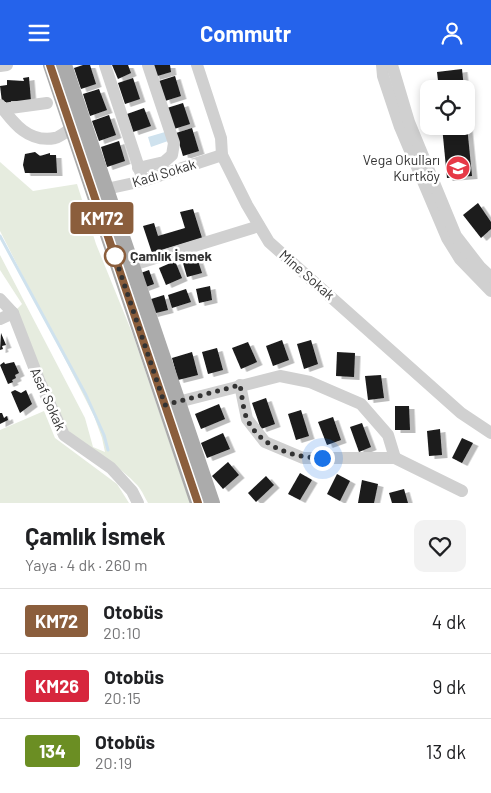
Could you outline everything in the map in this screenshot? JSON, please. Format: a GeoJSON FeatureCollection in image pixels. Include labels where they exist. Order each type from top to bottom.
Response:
{"type":"FeatureCollection","features":[{"type":"Feature","properties":{"kind":"main road"},"geometry":{"type":"LineString","coordinates":[[50,65],[78,125]]}},
{"type":"Feature","properties":{"kind":"main road"},"geometry":{"type":"LineString","coordinates":[[64,65],[78,125],[171,403],[198,503]]}},
{"type":"Feature","properties":{"kind":"main road"},"geometry":{"type":"LineString","coordinates":[[171,403],[212,503]]}},
{"type":"Feature","properties":{"kind":"street"},"geometry":{"type":"LineString","coordinates":[[0,66],[7,65]]}},
{"type":"Feature","properties":{"kind":"street"},"geometry":{"type":"LineString","coordinates":[[105,65],[143,181]]}},
{"type":"Feature","properties":{"kind":"street"},"geometry":{"type":"LineString","coordinates":[[138,168],[164,162],[172,155],[174,143],[148,65]]}},
{"type":"Feature","properties":{"kind":"street","name":"Mine Sokak"},"geometry":{"type":"LineString","coordinates":[[197,65],[221,138],[222,155],[269,242],[461,413],[491,433]]}},
{"type":"Feature","properties":{"kind":"street"},"geometry":{"type":"LineString","coordinates":[[382,65],[383,76],[400,127],[447,238],[460,259],[491,291]]}},
{"type":"Feature","properties":{"kind":"street"},"geometry":{"type":"LineString","coordinates":[[392,65],[409,122],[456,236],[480,267],[491,277]]}},
{"type":"Feature","properties":{"kind":"street"},"geometry":{"type":"LineString","coordinates":[[1,107],[47,103]]}},
{"type":"Feature","properties":{"kind":"street"},"geometry":{"type":"LineString","coordinates":[[1,107],[13,123],[34,139],[56,137],[78,125]]}},
{"type":"Feature","properties":{"kind":"street","name":"Kadı Sokak"},"geometry":{"type":"LineString","coordinates":[[100,190],[143,181],[222,155]]}},
{"type":"Feature","properties":{"kind":"street"},"geometry":{"type":"LineString","coordinates":[[125,267],[259,226]]}},
{"type":"Feature","properties":{"kind":"street","name":"Asaf Sokak"},"geometry":{"type":"LineString","coordinates":[[0,299],[13,313],[46,397],[64,435],[111,468],[132,491],[138,503]]}},
{"type":"Feature","properties":{"kind":"street"},"geometry":{"type":"LineString","coordinates":[[0,319],[13,313]]}},
{"type":"Feature","properties":{"kind":"street"},"geometry":{"type":"LineString","coordinates":[[171,403],[280,376],[310,382],[361,404],[388,435],[394,458]]}},
{"type":"Feature","properties":{"kind":"street"},"geometry":{"type":"LineString","coordinates":[[240,385],[247,419],[265,442],[303,458],[394,458],[462,491]]}},
{"type":"Feature","properties":{"kind":"shaded area"},"geometry":{"type":"Polygon","coordinates":[[[0,162],[33,191],[77,184],[96,244],[133,335],[190,503],[148,503],[139,487],[127,475],[64,426],[15,311],[22,304],[0,270],[0,255],[85,418],[93,447],[105,452],[94,416],[0,231],[0,162]]]}},
{"type":"Feature","properties":{"kind":"shaded area"},"geometry":{"type":"Polygon","coordinates":[[[44,411],[55,438],[117,484],[129,503],[0,503],[0,430],[44,411]]]}},
{"type":"Feature","properties":{"kind":"water"},"geometry":{"type":"Polygon","coordinates":[[[165,132],[168,141],[151,147],[148,137],[165,132]]]}},
{"type":"Feature","properties":{"kind":"building"},"geometry":{"type":"Polygon","coordinates":[[[90,65],[96,84],[81,89],[74,68],[90,65]]]}},
{"type":"Feature","properties":{"kind":"building"},"geometry":{"type":"Polygon","coordinates":[[[112,65],[128,65],[131,73],[118,79],[112,65]]]}},
{"type":"Feature","properties":{"kind":"building"},"geometry":{"type":"Polygon","coordinates":[[[151,65],[170,65],[171,72],[154,77],[151,65]]]}},
{"type":"Feature","properties":{"kind":"building"},"geometry":{"type":"Polygon","coordinates":[[[462,69],[463,80],[438,80],[437,72],[462,69]]]}},
{"type":"Feature","properties":{"kind":"building"},"geometry":{"type":"Polygon","coordinates":[[[175,76],[181,96],[165,101],[159,81],[175,76]]]}},
{"type":"Feature","properties":{"kind":"building"},"geometry":{"type":"Polygon","coordinates":[[[29,77],[31,101],[11,101],[11,104],[6,105],[6,102],[2,102],[0,86],[7,85],[7,80],[24,81],[23,78],[29,77]]]}},
{"type":"Feature","properties":{"kind":"building"},"geometry":{"type":"Polygon","coordinates":[[[133,78],[140,99],[125,104],[118,83],[133,78]]]}},
{"type":"Feature","properties":{"kind":"building"},"geometry":{"type":"Polygon","coordinates":[[[99,89],[107,110],[90,116],[83,94],[99,89]]]}},
{"type":"Feature","properties":{"kind":"building"},"geometry":{"type":"Polygon","coordinates":[[[183,103],[190,124],[174,129],[167,108],[183,103]]]}},
{"type":"Feature","properties":{"kind":"building"},"geometry":{"type":"Polygon","coordinates":[[[144,108],[151,126],[133,132],[127,114],[144,108]]]}},
{"type":"Feature","properties":{"kind":"building"},"geometry":{"type":"Polygon","coordinates":[[[109,115],[116,135],[99,141],[92,121],[109,115]]]}},
{"type":"Feature","properties":{"kind":"building"},"geometry":{"type":"Polygon","coordinates":[[[192,128],[199,151],[183,156],[176,133],[192,128]]]}},
{"type":"Feature","properties":{"kind":"building"},"geometry":{"type":"Polygon","coordinates":[[[443,135],[468,135],[472,176],[447,178],[443,135]]]}},
{"type":"Feature","properties":{"kind":"building"},"geometry":{"type":"Polygon","coordinates":[[[119,141],[125,161],[107,167],[101,147],[119,141]]]}},
{"type":"Feature","properties":{"kind":"building"},"geometry":{"type":"Polygon","coordinates":[[[35,152],[40,156],[50,153],[50,155],[56,155],[57,173],[25,173],[23,165],[25,154],[35,152]]]}},
{"type":"Feature","properties":{"kind":"building"},"geometry":{"type":"Polygon","coordinates":[[[478,203],[491,222],[491,229],[481,238],[463,215],[478,203]]]}},
{"type":"Feature","properties":{"kind":"building"},"geometry":{"type":"Polygon","coordinates":[[[193,209],[202,238],[152,253],[143,226],[154,223],[158,236],[185,228],[180,212],[193,209]]]}},
{"type":"Feature","properties":{"kind":"building"},"geometry":{"type":"Polygon","coordinates":[[[87,217],[91,229],[76,233],[73,221],[87,217]]]}},
{"type":"Feature","properties":{"kind":"building"},"geometry":{"type":"Polygon","coordinates":[[[197,258],[202,273],[187,277],[183,263],[197,258]]]}},
{"type":"Feature","properties":{"kind":"building"},"geometry":{"type":"Polygon","coordinates":[[[175,261],[182,278],[166,285],[159,268],[175,261]]]}},
{"type":"Feature","properties":{"kind":"building"},"geometry":{"type":"Polygon","coordinates":[[[149,270],[154,284],[143,288],[138,274],[149,270]]]}},
{"type":"Feature","properties":{"kind":"building"},"geometry":{"type":"Polygon","coordinates":[[[210,286],[212,300],[199,303],[196,289],[210,286]]]}},
{"type":"Feature","properties":{"kind":"building"},"geometry":{"type":"Polygon","coordinates":[[[186,289],[191,302],[172,308],[168,295],[186,289]]]}},
{"type":"Feature","properties":{"kind":"building"},"geometry":{"type":"Polygon","coordinates":[[[164,295],[168,310],[152,314],[148,300],[164,295]]]}},
{"type":"Feature","properties":{"kind":"building"},"geometry":{"type":"Polygon","coordinates":[[[1,333],[6,345],[2,346],[3,349],[0,350],[1,333]]]}},
{"type":"Feature","properties":{"kind":"building"},"geometry":{"type":"Polygon","coordinates":[[[282,340],[289,360],[273,366],[266,346],[282,340]]]}},
{"type":"Feature","properties":{"kind":"building"},"geometry":{"type":"Polygon","coordinates":[[[311,340],[318,364],[304,369],[297,344],[311,340]]]}},
{"type":"Feature","properties":{"kind":"building"},"geometry":{"type":"Polygon","coordinates":[[[248,342],[257,362],[241,369],[232,348],[248,342]]]}},
{"type":"Feature","properties":{"kind":"building"},"geometry":{"type":"Polygon","coordinates":[[[217,348],[223,370],[208,374],[202,352],[217,348]]]}},
{"type":"Feature","properties":{"kind":"building"},"geometry":{"type":"Polygon","coordinates":[[[192,352],[198,375],[178,380],[172,358],[192,352]]]}},
{"type":"Feature","properties":{"kind":"building"},"geometry":{"type":"Polygon","coordinates":[[[337,352],[355,353],[354,377],[336,376],[337,352]]]}},
{"type":"Feature","properties":{"kind":"building"},"geometry":{"type":"Polygon","coordinates":[[[4,362],[5,364],[14,362],[19,373],[15,375],[16,378],[12,380],[13,382],[8,384],[0,365],[4,362]]]}},
{"type":"Feature","properties":{"kind":"building"},"geometry":{"type":"Polygon","coordinates":[[[381,375],[384,398],[368,400],[365,376],[381,375]]]}},
{"type":"Feature","properties":{"kind":"building"},"geometry":{"type":"Polygon","coordinates":[[[15,390],[21,393],[26,390],[32,404],[20,413],[11,392],[15,390]]]}},
{"type":"Feature","properties":{"kind":"building"},"geometry":{"type":"Polygon","coordinates":[[[266,398],[275,424],[261,429],[252,403],[266,398]]]}},
{"type":"Feature","properties":{"kind":"building"},"geometry":{"type":"Polygon","coordinates":[[[219,404],[225,419],[201,429],[195,414],[219,404]]]}},
{"type":"Feature","properties":{"kind":"building"},"geometry":{"type":"Polygon","coordinates":[[[395,406],[409,406],[410,430],[395,430],[395,406]]]}},
{"type":"Feature","properties":{"kind":"building"},"geometry":{"type":"Polygon","coordinates":[[[301,410],[309,436],[296,440],[288,414],[301,410]]]}},
{"type":"Feature","properties":{"kind":"building"},"geometry":{"type":"Polygon","coordinates":[[[0,413],[2,413],[4,418],[7,416],[8,420],[0,424],[0,413]]]}},
{"type":"Feature","properties":{"kind":"building"},"geometry":{"type":"Polygon","coordinates":[[[333,417],[341,440],[327,445],[318,422],[333,417]]]}},
{"type":"Feature","properties":{"kind":"building"},"geometry":{"type":"Polygon","coordinates":[[[362,423],[371,447],[359,452],[350,427],[362,423]]]}},
{"type":"Feature","properties":{"kind":"building"},"geometry":{"type":"Polygon","coordinates":[[[440,429],[442,455],[429,456],[427,431],[440,429]]]}},
{"type":"Feature","properties":{"kind":"building"},"geometry":{"type":"Polygon","coordinates":[[[223,433],[230,449],[207,458],[201,443],[223,433]]]}},
{"type":"Feature","properties":{"kind":"building"},"geometry":{"type":"Polygon","coordinates":[[[462,438],[473,443],[462,463],[452,458],[462,438]]]}},
{"type":"Feature","properties":{"kind":"building"},"geometry":{"type":"Polygon","coordinates":[[[228,462],[239,475],[223,489],[212,476],[228,462]]]}},
{"type":"Feature","properties":{"kind":"building"},"geometry":{"type":"Polygon","coordinates":[[[300,473],[312,480],[300,500],[288,494],[300,473]]]}},
{"type":"Feature","properties":{"kind":"building"},"geometry":{"type":"Polygon","coordinates":[[[337,474],[350,481],[340,501],[327,494],[337,474]]]}},
{"type":"Feature","properties":{"kind":"building"},"geometry":{"type":"Polygon","coordinates":[[[266,476],[274,485],[256,502],[248,493],[266,476]]]}},
{"type":"Feature","properties":{"kind":"building"},"geometry":{"type":"Polygon","coordinates":[[[362,480],[378,484],[374,503],[358,503],[362,480]]]}},
{"type":"Feature","properties":{"kind":"building"},"geometry":{"type":"Polygon","coordinates":[[[404,489],[408,503],[392,503],[389,493],[404,489]]]}},
{"type":"Feature","properties":{"kind":"waterway"},"geometry":{"type":"LineString","coordinates":[[0,236],[86,395],[104,435],[108,450]]}},
{"type":"Feature","properties":{"kind":"bus line","name":"KM72"},"geometry":{"type":"LineString","coordinates":[[50,65],[198,503]]}},
{"type":"Feature","properties":{"kind":"place","name":"Vega Okulları Kurtköy"},"geometry":{"type":"Point","coordinates":[458,168]}},
{"type":"Feature","properties":{"kind":"place","name":"Çamlık İsmek"},"geometry":{"type":"Point","coordinates":[115,256]}},
{"type":"Feature","properties":{"kind":"route"},"geometry":{"type":"LineString","coordinates":[[115,256],[114,254],[165,405],[240,385],[247,419],[265,442],[303,458],[322,458]]}}]}
